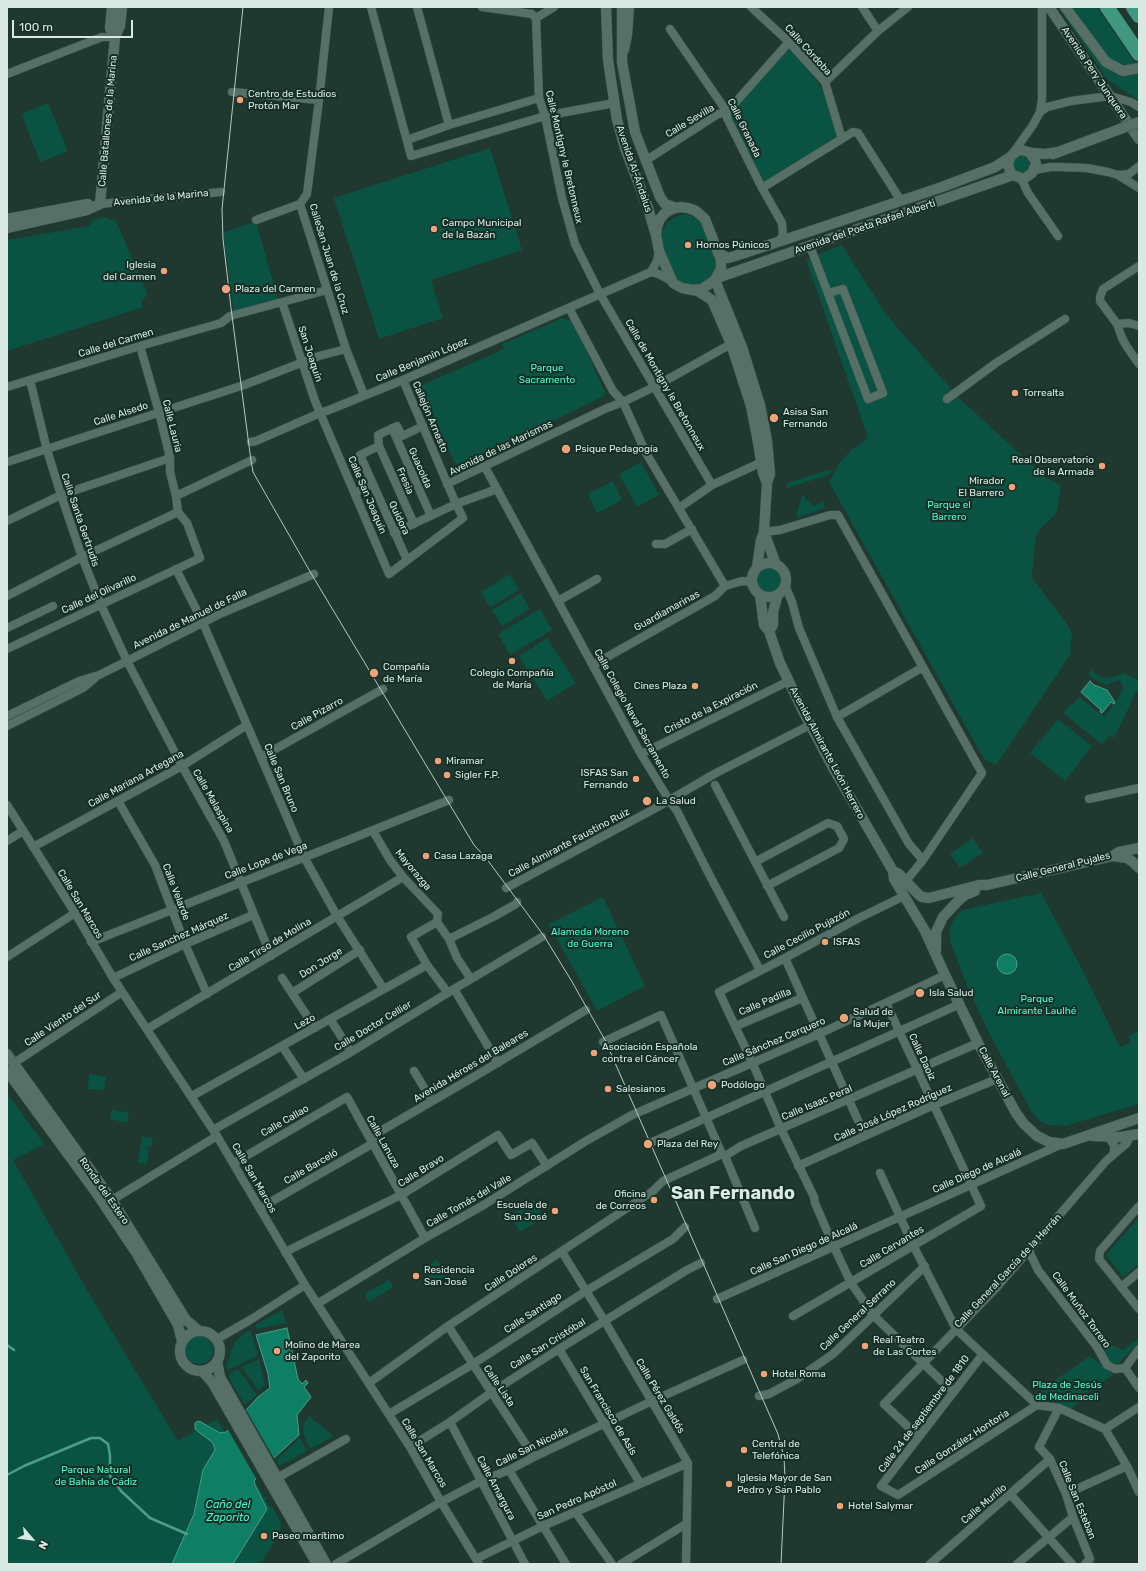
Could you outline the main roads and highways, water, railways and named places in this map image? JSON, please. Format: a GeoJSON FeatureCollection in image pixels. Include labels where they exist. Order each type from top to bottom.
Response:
{"type":"FeatureCollection","features":[{"type":"Feature","properties":{"kind":"highway"},"geometry":{"type":"LineString","coordinates":[[1108,7],[1139,54]]}},
{"type":"Feature","properties":{"kind":"highway"},"geometry":{"type":"LineString","coordinates":[[1133,7],[1139,16]]}},
{"type":"Feature","properties":{"kind":"water"},"geometry":{"type":"Polygon","coordinates":[[[1090,681],[1094,685],[1107,690],[1115,702],[1114,704],[1111,702],[1102,713],[1100,712],[1101,710],[1081,692],[1090,681]]]}},
{"type":"Feature","properties":{"kind":"water"},"geometry":{"type":"Polygon","coordinates":[[[1007,954],[1014,957],[1017,964],[1014,971],[1007,974],[1000,971],[997,964],[1000,957],[1007,954]]]}},
{"type":"Feature","properties":{"kind":"water","name":"Caño del Zaporito"},"geometry":{"type":"Polygon","coordinates":[[[287,1328],[298,1379],[302,1384],[306,1380],[308,1383],[304,1387],[311,1397],[297,1415],[299,1435],[274,1458],[254,1481],[267,1509],[233,1564],[172,1564],[194,1514],[203,1470],[215,1450],[213,1443],[195,1429],[195,1423],[198,1421],[220,1433],[226,1432],[258,1397],[270,1388],[268,1374],[256,1335],[287,1328]]]}},
{"type":"Feature","properties":{"kind":"waterway"},"geometry":{"type":"LineString","coordinates":[[7,1345],[14,1350]]}},
{"type":"Feature","properties":{"kind":"waterway"},"geometry":{"type":"LineString","coordinates":[[7,1475],[24,1466],[91,1438],[100,1438],[108,1444],[110,1455],[110,1476],[121,1491],[150,1518],[187,1534]]}},
{"type":"Feature","properties":{"kind":"tram line"},"geometry":{"type":"LineString","coordinates":[[243,7],[222,209],[223,239],[231,308],[253,472],[312,575],[474,845],[486,858],[544,936],[605,1040],[778,1434],[784,1457],[785,1478],[781,1564]]}},
{"type":"Feature","properties":{"kind":"place","name":"Centro de Estudios Protón Mar"},"geometry":{"type":"Point","coordinates":[240,100]}},
{"type":"Feature","properties":{"kind":"place","name":"Campo Municipal de la Bazán"},"geometry":{"type":"Point","coordinates":[434,229]}},
{"type":"Feature","properties":{"kind":"place","name":"Hornos Púnicos"},"geometry":{"type":"Point","coordinates":[688,245]}},
{"type":"Feature","properties":{"kind":"place","name":"Iglesia del Carmen"},"geometry":{"type":"Point","coordinates":[164,271]}},
{"type":"Feature","properties":{"kind":"place","name":"Plaza del Carmen"},"geometry":{"type":"Point","coordinates":[226,289]}},
{"type":"Feature","properties":{"kind":"place","name":"Torrealta"},"geometry":{"type":"Point","coordinates":[1015,393]}},
{"type":"Feature","properties":{"kind":"place","name":"Asisa San Fernando"},"geometry":{"type":"Point","coordinates":[774,418]}},
{"type":"Feature","properties":{"kind":"place","name":"Psique Pedagogía"},"geometry":{"type":"Point","coordinates":[566,449]}},
{"type":"Feature","properties":{"kind":"place","name":"Real Observatorio de la Armada"},"geometry":{"type":"Point","coordinates":[1102,466]}},
{"type":"Feature","properties":{"kind":"place","name":"Mirador El Barrero"},"geometry":{"type":"Point","coordinates":[1012,487]}},
{"type":"Feature","properties":{"kind":"place","name":"Colegio Compañía de María"},"geometry":{"type":"Point","coordinates":[512,661]}},
{"type":"Feature","properties":{"kind":"place","name":"Compañía de María"},"geometry":{"type":"Point","coordinates":[374,673]}},
{"type":"Feature","properties":{"kind":"place","name":"Cines Plaza"},"geometry":{"type":"Point","coordinates":[695,686]}},
{"type":"Feature","properties":{"kind":"place","name":"Miramar"},"geometry":{"type":"Point","coordinates":[438,761]}},
{"type":"Feature","properties":{"kind":"place","name":"Sigler F.P."},"geometry":{"type":"Point","coordinates":[447,775]}},
{"type":"Feature","properties":{"kind":"place","name":"ISFAS San Fernando"},"geometry":{"type":"Point","coordinates":[636,779]}},
{"type":"Feature","properties":{"kind":"place","name":"La Salud"},"geometry":{"type":"Point","coordinates":[647,801]}},
{"type":"Feature","properties":{"kind":"place","name":"Casa Lazaga"},"geometry":{"type":"Point","coordinates":[426,856]}},
{"type":"Feature","properties":{"kind":"place","name":"ISFAS"},"geometry":{"type":"Point","coordinates":[825,942]}},
{"type":"Feature","properties":{"kind":"place","name":"Isla Salud"},"geometry":{"type":"Point","coordinates":[920,993]}},
{"type":"Feature","properties":{"kind":"place","name":"Salud de la Mujer"},"geometry":{"type":"Point","coordinates":[844,1018]}},
{"type":"Feature","properties":{"kind":"place","name":"Asociación Española contra el Cáncer"},"geometry":{"type":"Point","coordinates":[594,1053]}},
{"type":"Feature","properties":{"kind":"place","name":"Podólogo"},"geometry":{"type":"Point","coordinates":[712,1085]}},
{"type":"Feature","properties":{"kind":"place","name":"Salesianos"},"geometry":{"type":"Point","coordinates":[608,1089]}},
{"type":"Feature","properties":{"kind":"place","name":"Plaza del Rey"},"geometry":{"type":"Point","coordinates":[648,1144]}},
{"type":"Feature","properties":{"kind":"place","name":"Oficina de Correos"},"geometry":{"type":"Point","coordinates":[654,1200]}},
{"type":"Feature","properties":{"kind":"place","name":"Escuela de San José"},"geometry":{"type":"Point","coordinates":[555,1211]}},
{"type":"Feature","properties":{"kind":"place","name":"Residencia San José"},"geometry":{"type":"Point","coordinates":[416,1276]}},
{"type":"Feature","properties":{"kind":"place","name":"Real Teatro de Las Cortes"},"geometry":{"type":"Point","coordinates":[865,1346]}},
{"type":"Feature","properties":{"kind":"place","name":"Molino de Marea del Zaporito"},"geometry":{"type":"Point","coordinates":[277,1351]}},
{"type":"Feature","properties":{"kind":"place","name":"Hotel Roma"},"geometry":{"type":"Point","coordinates":[764,1374]}},
{"type":"Feature","properties":{"kind":"place","name":"Central de Telefónica"},"geometry":{"type":"Point","coordinates":[744,1450]}},
{"type":"Feature","properties":{"kind":"place","name":"Iglesia Mayor de San Pedro y San Pablo"},"geometry":{"type":"Point","coordinates":[729,1484]}},
{"type":"Feature","properties":{"kind":"place","name":"Hotel Salymar"},"geometry":{"type":"Point","coordinates":[840,1506]}},
{"type":"Feature","properties":{"kind":"place","name":"Paseo marítimo"},"geometry":{"type":"Point","coordinates":[264,1536]}},
{"type":"Feature","properties":{"kind":"district","name":"San Fernando"},"geometry":{"type":"Point","coordinates":[733,1194]}},
{"type":"Feature","properties":{"kind":"park label","name":"Parque Sacramento"},"geometry":{"type":"Point","coordinates":[547,374]}},
{"type":"Feature","properties":{"kind":"park label","name":"Parque el Barrero"},"geometry":{"type":"Point","coordinates":[949,510]}},
{"type":"Feature","properties":{"kind":"park label","name":"Alameda Moreno de Guerra"},"geometry":{"type":"Point","coordinates":[590,938]}},
{"type":"Feature","properties":{"kind":"park label","name":"Parque Almirante Laulhé"},"geometry":{"type":"Point","coordinates":[1037,1004]}},
{"type":"Feature","properties":{"kind":"park label","name":"Plaza de Jesús de Medinaceli"},"geometry":{"type":"Point","coordinates":[1067,1390]}},
{"type":"Feature","properties":{"kind":"park label","name":"Parque Natural de Bahía de Cádiz"},"geometry":{"type":"Point","coordinates":[96,1476]}}]}
